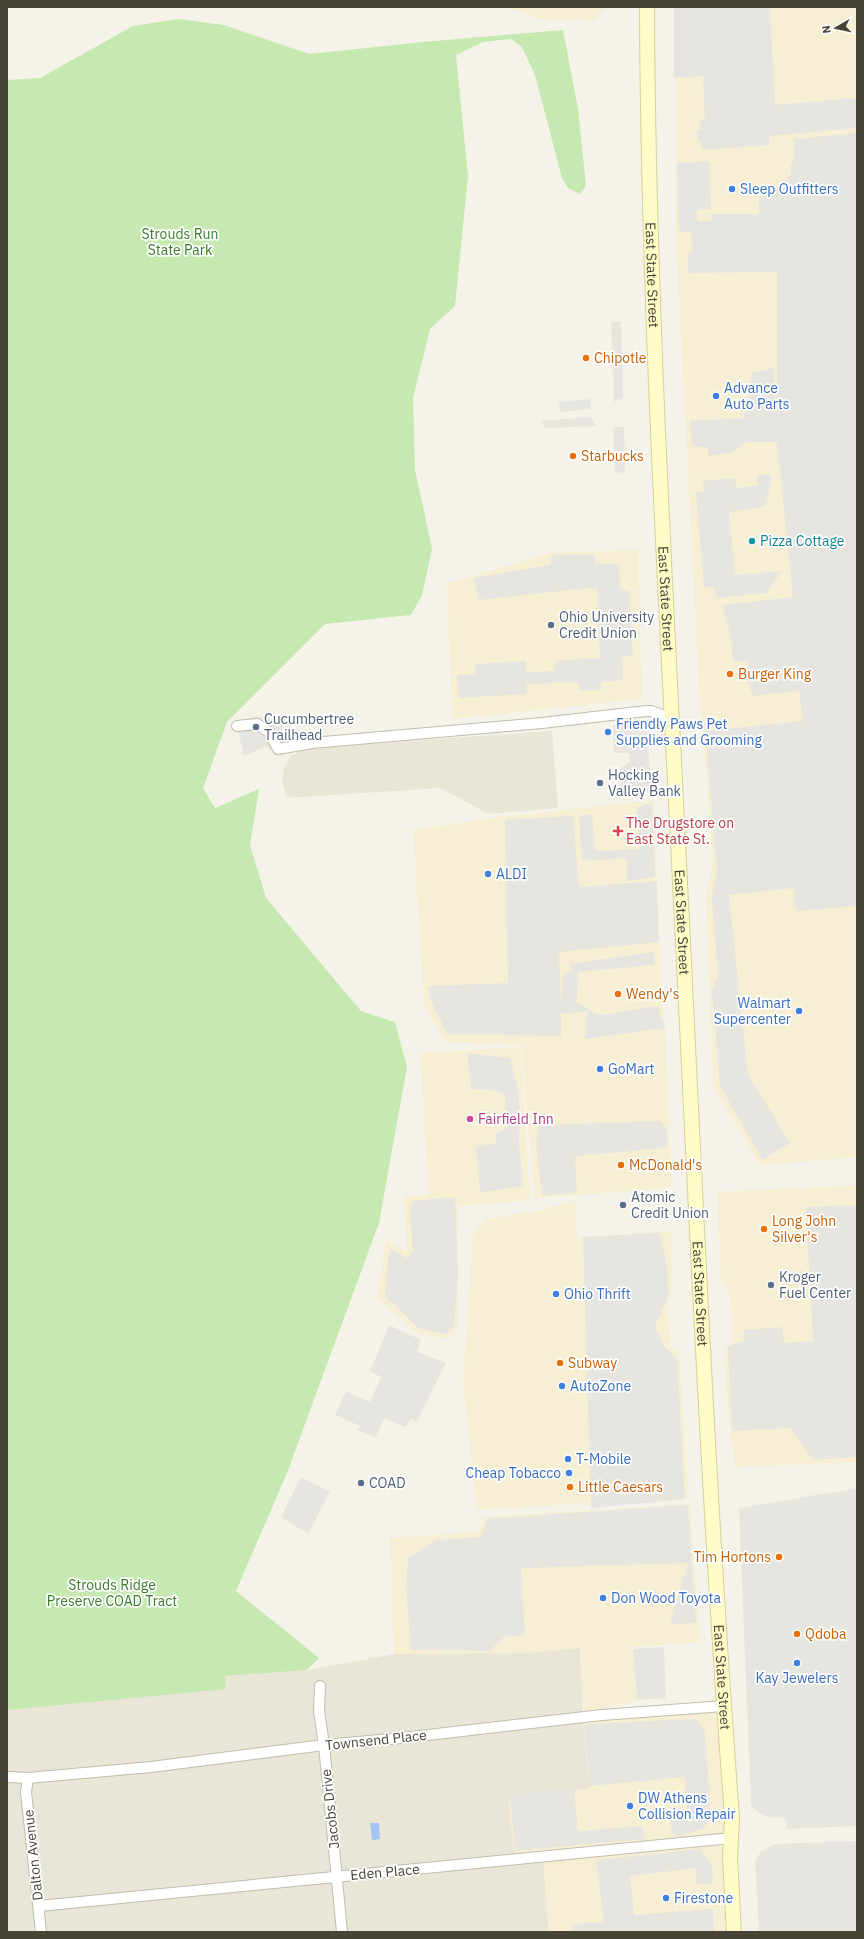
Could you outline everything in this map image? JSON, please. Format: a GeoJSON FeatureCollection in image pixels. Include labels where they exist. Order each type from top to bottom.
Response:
{"type":"FeatureCollection","features":[{"type":"Feature","properties":{"kind":"main road","name":"East State Street"},"geometry":{"type":"LineString","coordinates":[[647,7],[650,227],[672,719],[699,1299],[732,1817],[730,1858],[734,1932]]}},
{"type":"Feature","properties":{"kind":"street"},"geometry":{"type":"LineString","coordinates":[[237,726],[257,724],[269,732],[278,749],[312,743],[461,731],[651,711],[672,719]]}},
{"type":"Feature","properties":{"kind":"street","name":"Jacobs Drive"},"geometry":{"type":"LineString","coordinates":[[320,1686],[319,1711],[324,1745],[342,1932]]}},
{"type":"Feature","properties":{"kind":"street","name":"Townsend Place"},"geometry":{"type":"LineString","coordinates":[[7,1777],[28,1778],[151,1767],[324,1745],[402,1738],[602,1715],[724,1706]]}},
{"type":"Feature","properties":{"kind":"street","name":"Dalton Avenue"},"geometry":{"type":"LineString","coordinates":[[28,1778],[27,1799],[41,1932]]}},
{"type":"Feature","properties":{"kind":"street","name":"Eden Place"},"geometry":{"type":"LineString","coordinates":[[38,1906],[731,1838]]}},
{"type":"Feature","properties":{"kind":"shaded area"},"geometry":{"type":"Polygon","coordinates":[[[508,7],[607,7],[593,21],[540,19],[508,7]]]}},
{"type":"Feature","properties":{"kind":"shaded area"},"geometry":{"type":"Polygon","coordinates":[[[674,7],[770,7],[775,105],[857,98],[857,128],[769,136],[770,145],[702,150],[701,142],[698,142],[697,130],[701,130],[700,120],[705,119],[703,76],[674,78],[674,7]]]}},
{"type":"Feature","properties":{"kind":"shaded area"},"geometry":{"type":"Polygon","coordinates":[[[676,7],[857,7],[857,1157],[760,1165],[713,1086],[706,894],[713,865],[699,687],[676,241],[676,7]]]}},
{"type":"Feature","properties":{"kind":"shaded area"},"geometry":{"type":"Polygon","coordinates":[[[857,133],[857,906],[796,911],[794,888],[729,895],[748,1075],[790,1143],[762,1160],[720,1086],[712,992],[718,976],[712,897],[717,871],[705,731],[803,721],[799,691],[753,696],[749,685],[747,661],[733,662],[731,637],[722,605],[793,597],[777,442],[746,442],[731,453],[708,456],[708,448],[692,446],[690,421],[743,418],[750,391],[752,373],[773,368],[777,413],[777,272],[688,273],[688,254],[692,253],[691,232],[679,232],[677,163],[709,161],[711,209],[697,210],[697,221],[712,221],[712,214],[759,214],[759,190],[777,189],[791,175],[790,167],[794,160],[794,139],[857,133]]]}},
{"type":"Feature","properties":{"kind":"shaded area"},"geometry":{"type":"Polygon","coordinates":[[[621,321],[623,398],[614,402],[611,322],[621,321]]]}},
{"type":"Feature","properties":{"kind":"shaded area"},"geometry":{"type":"Polygon","coordinates":[[[590,399],[591,409],[560,412],[559,402],[590,399]]]}},
{"type":"Feature","properties":{"kind":"shaded area"},"geometry":{"type":"Polygon","coordinates":[[[591,417],[596,426],[545,428],[540,421],[591,417]]]}},
{"type":"Feature","properties":{"kind":"shaded area"},"geometry":{"type":"Polygon","coordinates":[[[613,427],[624,427],[625,472],[615,473],[613,427]]]}},
{"type":"Feature","properties":{"kind":"shaded area"},"geometry":{"type":"Polygon","coordinates":[[[771,474],[771,483],[765,506],[729,512],[735,575],[782,571],[767,593],[716,598],[714,587],[704,587],[696,493],[704,492],[703,481],[735,478],[736,488],[758,485],[757,475],[771,474]]]}},
{"type":"Feature","properties":{"kind":"shaded area"},"geometry":{"type":"Polygon","coordinates":[[[638,550],[642,699],[452,719],[447,584],[551,553],[638,550]]]}},
{"type":"Feature","properties":{"kind":"shaded area"},"geometry":{"type":"Polygon","coordinates":[[[595,554],[595,564],[619,564],[620,590],[629,591],[633,656],[622,657],[623,680],[601,682],[601,690],[579,691],[578,682],[527,684],[527,694],[459,698],[457,675],[476,674],[475,664],[526,661],[526,672],[555,671],[555,661],[600,658],[597,587],[478,600],[474,578],[550,565],[552,555],[595,554]]]}},
{"type":"Feature","properties":{"kind":"shaded area"},"geometry":{"type":"Polygon","coordinates":[[[256,716],[270,719],[300,730],[297,737],[270,751],[266,746],[244,756],[237,726],[241,720],[256,716]]]}},
{"type":"Feature","properties":{"kind":"shaded area"},"geometry":{"type":"Polygon","coordinates":[[[646,725],[652,790],[648,792],[621,794],[621,768],[630,762],[629,753],[614,753],[613,726],[646,725]]]}},
{"type":"Feature","properties":{"kind":"shaded area"},"geometry":{"type":"Polygon","coordinates":[[[552,731],[558,808],[489,814],[440,788],[287,798],[282,782],[284,768],[290,756],[308,748],[552,731]]]}},
{"type":"Feature","properties":{"kind":"shaded area"},"geometry":{"type":"Polygon","coordinates":[[[654,800],[661,992],[665,1031],[672,1188],[535,1198],[521,1045],[446,1042],[424,1006],[413,830],[492,818],[654,800]]]}},
{"type":"Feature","properties":{"kind":"shaded area"},"geometry":{"type":"Polygon","coordinates":[[[652,802],[655,877],[627,881],[627,858],[582,861],[579,816],[592,814],[595,851],[640,849],[636,808],[652,802]]]}},
{"type":"Feature","properties":{"kind":"shaded area"},"geometry":{"type":"Polygon","coordinates":[[[573,816],[579,887],[657,881],[659,942],[559,952],[561,1006],[563,973],[573,972],[570,964],[654,952],[654,965],[578,972],[577,1003],[599,1015],[659,1006],[660,1015],[665,1028],[585,1039],[588,1011],[561,1014],[561,1036],[447,1034],[429,997],[428,986],[508,983],[505,820],[573,816]]]}},
{"type":"Feature","properties":{"kind":"shaded area"},"geometry":{"type":"Polygon","coordinates":[[[520,1047],[530,1200],[458,1206],[458,1327],[445,1339],[416,1332],[377,1297],[386,1240],[407,1252],[404,1196],[429,1195],[420,1053],[520,1047]]]}},
{"type":"Feature","properties":{"kind":"shaded area"},"geometry":{"type":"Polygon","coordinates":[[[467,1053],[510,1058],[518,1090],[521,1124],[518,1133],[523,1186],[480,1193],[476,1146],[496,1143],[496,1133],[507,1128],[505,1094],[492,1090],[471,1089],[467,1053]]]}},
{"type":"Feature","properties":{"kind":"shaded area"},"geometry":{"type":"Polygon","coordinates":[[[660,1121],[666,1128],[668,1140],[666,1148],[575,1156],[577,1192],[542,1196],[536,1142],[541,1125],[660,1121]]]}},
{"type":"Feature","properties":{"kind":"shaded area"},"geometry":{"type":"Polygon","coordinates":[[[857,1185],[857,1462],[736,1467],[730,1435],[724,1351],[733,1341],[731,1300],[721,1280],[717,1192],[857,1185]]]}},
{"type":"Feature","properties":{"kind":"shaded area"},"geometry":{"type":"Polygon","coordinates":[[[455,1197],[458,1275],[454,1327],[444,1334],[418,1328],[385,1296],[389,1252],[391,1248],[407,1258],[413,1252],[410,1213],[413,1201],[455,1197]]]}},
{"type":"Feature","properties":{"kind":"shaded area"},"geometry":{"type":"Polygon","coordinates":[[[575,1200],[577,1238],[671,1231],[672,1293],[668,1302],[670,1345],[679,1355],[689,1496],[477,1510],[463,1382],[473,1234],[488,1219],[538,1211],[575,1200]]]}},
{"type":"Feature","properties":{"kind":"shaded area"},"geometry":{"type":"Polygon","coordinates":[[[857,1205],[857,1457],[813,1460],[791,1428],[732,1431],[728,1346],[744,1341],[744,1330],[782,1327],[784,1343],[813,1341],[806,1207],[857,1205]]]}},
{"type":"Feature","properties":{"kind":"shaded area"},"geometry":{"type":"Polygon","coordinates":[[[659,1233],[667,1265],[669,1294],[655,1326],[663,1345],[677,1358],[685,1499],[591,1508],[583,1237],[659,1233]]]}},
{"type":"Feature","properties":{"kind":"shaded area"},"geometry":{"type":"Polygon","coordinates":[[[389,1325],[421,1340],[417,1352],[446,1363],[417,1422],[411,1419],[406,1427],[384,1419],[375,1438],[358,1430],[360,1426],[335,1415],[346,1391],[370,1402],[381,1377],[370,1371],[389,1325]]]}},
{"type":"Feature","properties":{"kind":"shaded area"},"geometry":{"type":"Polygon","coordinates":[[[301,1477],[330,1492],[308,1534],[281,1517],[301,1477]]]}},
{"type":"Feature","properties":{"kind":"shaded area"},"geometry":{"type":"Polygon","coordinates":[[[857,1488],[857,1826],[787,1829],[786,1819],[782,1817],[769,1818],[756,1811],[751,1805],[739,1508],[857,1488]]]}},
{"type":"Feature","properties":{"kind":"shaded area"},"geometry":{"type":"Polygon","coordinates":[[[690,1504],[700,1642],[632,1647],[637,1701],[584,1712],[580,1648],[524,1653],[394,1654],[390,1538],[479,1532],[484,1517],[690,1504]]]}},
{"type":"Feature","properties":{"kind":"shaded area"},"geometry":{"type":"Polygon","coordinates":[[[688,1505],[696,1623],[670,1624],[688,1563],[521,1568],[525,1635],[504,1637],[490,1651],[411,1650],[406,1586],[408,1558],[436,1540],[481,1537],[488,1519],[688,1505]]]}},
{"type":"Feature","properties":{"kind":"shaded area"},"geometry":{"type":"Polygon","coordinates":[[[664,1647],[666,1698],[637,1700],[633,1649],[664,1647]]]}},
{"type":"Feature","properties":{"kind":"shaded area"},"geometry":{"type":"Polygon","coordinates":[[[580,1648],[583,1722],[590,1789],[508,1798],[543,1856],[549,1932],[7,1932],[7,1693],[307,1670],[394,1654],[524,1653],[580,1648]]]}},
{"type":"Feature","properties":{"kind":"shaded area"},"geometry":{"type":"Polygon","coordinates":[[[724,1706],[734,1932],[549,1932],[543,1856],[514,1855],[508,1798],[590,1789],[583,1722],[585,1722],[584,1717],[724,1706]]]}},
{"type":"Feature","properties":{"kind":"shaded area"},"geometry":{"type":"Polygon","coordinates":[[[695,1719],[705,1731],[711,1817],[703,1829],[673,1837],[669,1818],[687,1816],[685,1777],[590,1786],[584,1724],[695,1719]]]}},
{"type":"Feature","properties":{"kind":"shaded area"},"geometry":{"type":"Polygon","coordinates":[[[574,1788],[578,1831],[643,1826],[644,1839],[515,1851],[510,1795],[574,1788]]]}},
{"type":"Feature","properties":{"kind":"shaded area"},"geometry":{"type":"Polygon","coordinates":[[[857,1841],[857,1932],[759,1932],[755,1860],[761,1852],[775,1844],[857,1841]]]}},
{"type":"Feature","properties":{"kind":"shaded area"},"geometry":{"type":"Polygon","coordinates":[[[700,1849],[712,1865],[713,1884],[697,1884],[696,1868],[630,1876],[634,1915],[713,1909],[714,1932],[573,1932],[572,1924],[604,1922],[596,1860],[700,1849]]]}},
{"type":"Feature","properties":{"kind":"green space"},"geometry":{"type":"Polygon","coordinates":[[[178,19],[224,25],[309,54],[423,42],[563,30],[578,109],[586,186],[580,194],[568,188],[562,178],[535,75],[522,47],[511,39],[483,42],[456,55],[468,176],[455,306],[430,329],[413,398],[415,470],[432,549],[422,595],[411,615],[325,624],[227,722],[203,788],[215,808],[259,789],[250,845],[266,898],[361,1011],[395,1022],[407,1067],[379,1223],[287,1473],[236,1591],[319,1658],[307,1670],[225,1676],[226,1689],[7,1710],[7,80],[40,78],[133,26],[178,19]]]}},
{"type":"Feature","properties":{"kind":"water"},"geometry":{"type":"Polygon","coordinates":[[[370,1823],[379,1823],[380,1839],[372,1840],[370,1823]]]}},
{"type":"Feature","properties":{"kind":"place","name":"Sleep Outfitters"},"geometry":{"type":"Point","coordinates":[732,189]}},
{"type":"Feature","properties":{"kind":"place","name":"Chipotle"},"geometry":{"type":"Point","coordinates":[586,358]}},
{"type":"Feature","properties":{"kind":"place","name":"Advance Auto Parts"},"geometry":{"type":"Point","coordinates":[716,396]}},
{"type":"Feature","properties":{"kind":"place","name":"Starbucks"},"geometry":{"type":"Point","coordinates":[573,456]}},
{"type":"Feature","properties":{"kind":"place","name":"Pizza Cottage"},"geometry":{"type":"Point","coordinates":[752,541]}},
{"type":"Feature","properties":{"kind":"place","name":"Ohio University Credit Union"},"geometry":{"type":"Point","coordinates":[551,625]}},
{"type":"Feature","properties":{"kind":"place","name":"Burger King"},"geometry":{"type":"Point","coordinates":[730,674]}},
{"type":"Feature","properties":{"kind":"place","name":"Cucumbertree Trailhead"},"geometry":{"type":"Point","coordinates":[256,727]}},
{"type":"Feature","properties":{"kind":"place","name":"Friendly Paws Pet Supplies and Grooming"},"geometry":{"type":"Point","coordinates":[608,732]}},
{"type":"Feature","properties":{"kind":"place","name":"Hocking Valley Bank"},"geometry":{"type":"Point","coordinates":[600,783]}},
{"type":"Feature","properties":{"kind":"place","name":"The Drugstore on East State St."},"geometry":{"type":"Point","coordinates":[618,831]}},
{"type":"Feature","properties":{"kind":"place","name":"ALDI"},"geometry":{"type":"Point","coordinates":[488,874]}},
{"type":"Feature","properties":{"kind":"place","name":"Wendy's"},"geometry":{"type":"Point","coordinates":[618,994]}},
{"type":"Feature","properties":{"kind":"place","name":"Walmart Supercenter"},"geometry":{"type":"Point","coordinates":[799,1011]}},
{"type":"Feature","properties":{"kind":"place","name":"GoMart"},"geometry":{"type":"Point","coordinates":[600,1069]}},
{"type":"Feature","properties":{"kind":"place","name":"Fairfield Inn"},"geometry":{"type":"Point","coordinates":[470,1119]}},
{"type":"Feature","properties":{"kind":"place","name":"McDonald's"},"geometry":{"type":"Point","coordinates":[621,1165]}},
{"type":"Feature","properties":{"kind":"place","name":"Atomic Credit Union"},"geometry":{"type":"Point","coordinates":[623,1205]}},
{"type":"Feature","properties":{"kind":"place","name":"Long John Silver's"},"geometry":{"type":"Point","coordinates":[764,1229]}},
{"type":"Feature","properties":{"kind":"place","name":"Kroger Fuel Center"},"geometry":{"type":"Point","coordinates":[771,1285]}},
{"type":"Feature","properties":{"kind":"place","name":"Ohio Thrift"},"geometry":{"type":"Point","coordinates":[556,1294]}},
{"type":"Feature","properties":{"kind":"place","name":"Subway"},"geometry":{"type":"Point","coordinates":[560,1363]}},
{"type":"Feature","properties":{"kind":"place","name":"AutoZone"},"geometry":{"type":"Point","coordinates":[562,1386]}},
{"type":"Feature","properties":{"kind":"place","name":"T-Mobile"},"geometry":{"type":"Point","coordinates":[568,1459]}},
{"type":"Feature","properties":{"kind":"place","name":"Cheap Tobacco"},"geometry":{"type":"Point","coordinates":[569,1473]}},
{"type":"Feature","properties":{"kind":"place","name":"COAD"},"geometry":{"type":"Point","coordinates":[361,1483]}},
{"type":"Feature","properties":{"kind":"place","name":"Little Caesars"},"geometry":{"type":"Point","coordinates":[570,1487]}},
{"type":"Feature","properties":{"kind":"place","name":"Tim Hortons"},"geometry":{"type":"Point","coordinates":[779,1557]}},
{"type":"Feature","properties":{"kind":"place","name":"Don Wood Toyota"},"geometry":{"type":"Point","coordinates":[603,1598]}},
{"type":"Feature","properties":{"kind":"place","name":"Qdoba"},"geometry":{"type":"Point","coordinates":[797,1634]}},
{"type":"Feature","properties":{"kind":"place","name":"Kay Jewelers"},"geometry":{"type":"Point","coordinates":[797,1663]}},
{"type":"Feature","properties":{"kind":"place","name":"DW Athens Collision Repair"},"geometry":{"type":"Point","coordinates":[630,1806]}},
{"type":"Feature","properties":{"kind":"place","name":"Firestone"},"geometry":{"type":"Point","coordinates":[666,1898]}},
{"type":"Feature","properties":{"kind":"park label","name":"Strouds Run State Park"},"geometry":{"type":"Point","coordinates":[180,242]}},
{"type":"Feature","properties":{"kind":"park label","name":"Strouds Ridge Preserve COAD Tract"},"geometry":{"type":"Point","coordinates":[112,1594]}}]}
